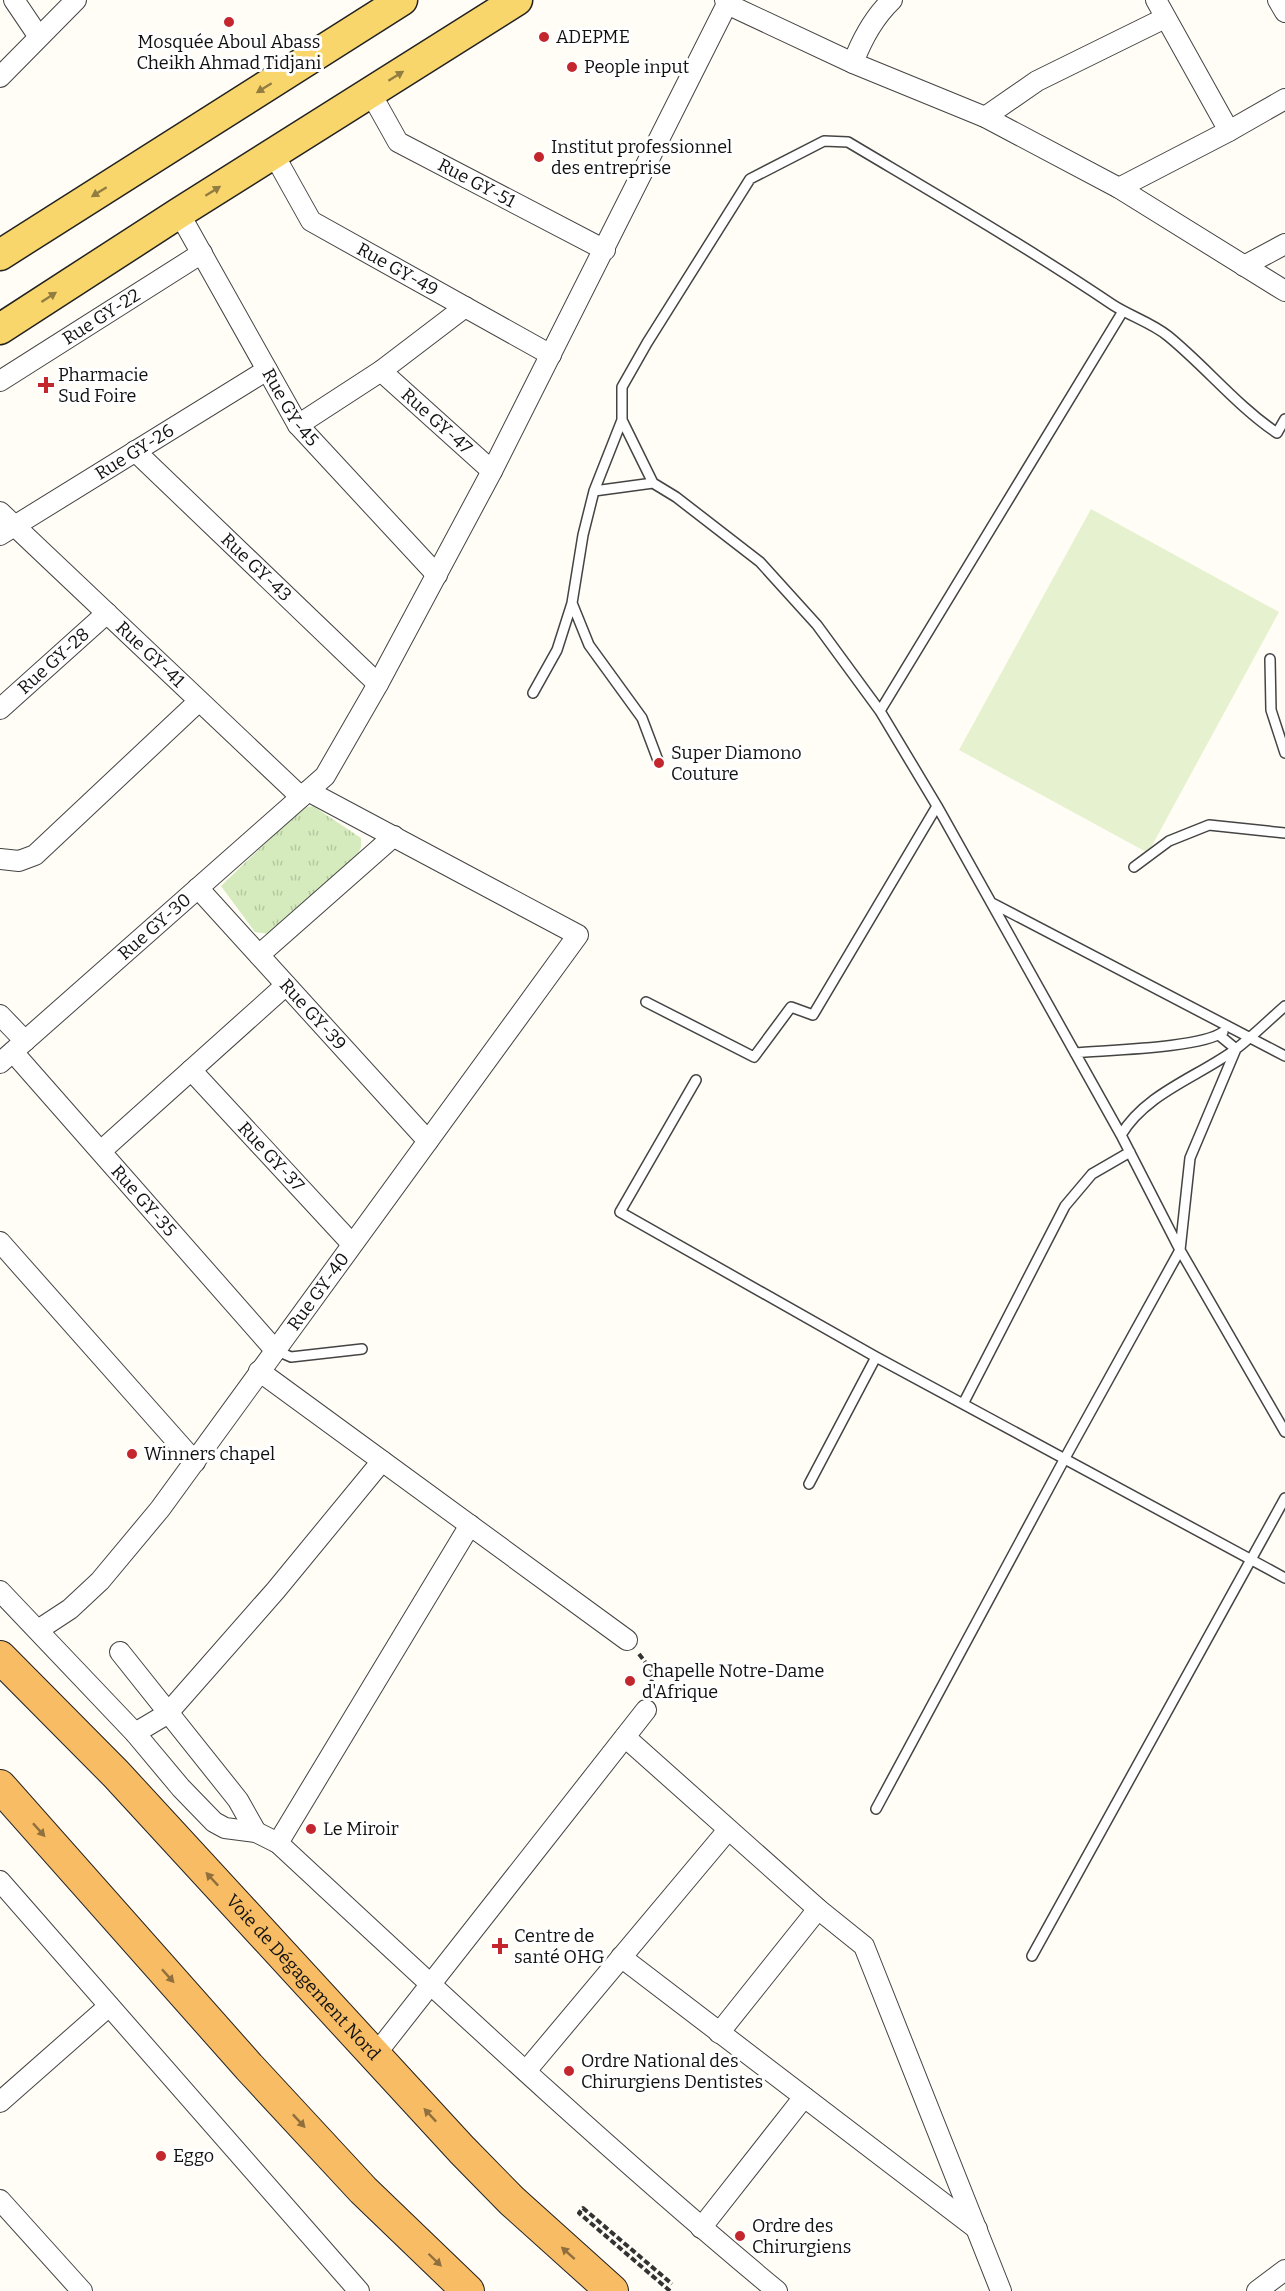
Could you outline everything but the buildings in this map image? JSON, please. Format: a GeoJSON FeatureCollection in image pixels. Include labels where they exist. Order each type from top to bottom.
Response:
{"type":"FeatureCollection","features":[{"type":"Feature","properties":{"kind":"highway"},"geometry":{"type":"LineString","coordinates":[[0,1633],[84,1729],[116,1774]]}},
{"type":"Feature","properties":{"kind":"highway","name":"Voie de Dégagement Nord"},"geometry":{"type":"LineString","coordinates":[[0,1658],[116,1774],[512,2201],[612,2291]]}},
{"type":"Feature","properties":{"kind":"highway"},"geometry":{"type":"LineString","coordinates":[[0,1786],[249,2067],[363,2190],[468,2291]]}},
{"type":"Feature","properties":{"kind":"main road"},"geometry":{"type":"LineString","coordinates":[[0,255],[402,0]]}},
{"type":"Feature","properties":{"kind":"main road"},"geometry":{"type":"LineString","coordinates":[[0,329],[273,153],[517,0]]}},
{"type":"Feature","properties":{"kind":"street"},"geometry":{"type":"LineString","coordinates":[[14,0],[39,37]]}},
{"type":"Feature","properties":{"kind":"street"},"geometry":{"type":"LineString","coordinates":[[0,77],[76,0]]}},
{"type":"Feature","properties":{"kind":"street"},"geometry":{"type":"LineString","coordinates":[[854,63],[865,35],[878,13],[892,0]]}},
{"type":"Feature","properties":{"kind":"street"},"geometry":{"type":"LineString","coordinates":[[1156,0],[1229,131]]}},
{"type":"Feature","properties":{"kind":"street"},"geometry":{"type":"LineString","coordinates":[[1278,0],[1285,12]]}},
{"type":"Feature","properties":{"kind":"street"},"geometry":{"type":"LineString","coordinates":[[726,2],[854,63],[985,117],[1119,188],[1285,291]]}},
{"type":"Feature","properties":{"kind":"street","name":"Rue GY-30"},"geometry":{"type":"LineString","coordinates":[[13,1052],[325,776],[378,684],[492,471],[605,250],[726,2]]}},
{"type":"Feature","properties":{"kind":"street"},"geometry":{"type":"LineString","coordinates":[[985,117],[1037,81],[1166,18]]}},
{"type":"Feature","properties":{"kind":"street","name":"Rue GY-51"},"geometry":{"type":"LineString","coordinates":[[370,92],[398,142],[605,250]]}},
{"type":"Feature","properties":{"kind":"street"},"geometry":{"type":"LineString","coordinates":[[1119,188],[1285,99]]}},
{"type":"Feature","properties":{"kind":"street","name":"Rue GY-49"},"geometry":{"type":"LineString","coordinates":[[273,153],[311,221],[551,355]]}},
{"type":"Feature","properties":{"kind":"street","name":"Rue GY-45"},"geometry":{"type":"LineString","coordinates":[[179,213],[298,425],[437,575]]}},
{"type":"Feature","properties":{"kind":"street"},"geometry":{"type":"LineString","coordinates":[[1244,266],[1285,244]]}},
{"type":"Feature","properties":{"kind":"street","name":"Rue GY-22"},"geometry":{"type":"LineString","coordinates":[[0,381],[202,253]]}},
{"type":"Feature","properties":{"kind":"street"},"geometry":{"type":"LineString","coordinates":[[298,425],[381,371],[465,307]]}},
{"type":"Feature","properties":{"kind":"street","name":"Rue GY-26"},"geometry":{"type":"LineString","coordinates":[[7,530],[267,370]]}},
{"type":"Feature","properties":{"kind":"street","name":"Rue GY-47"},"geometry":{"type":"LineString","coordinates":[[381,371],[492,471]]}},
{"type":"Feature","properties":{"kind":"street","name":"Rue GY-43"},"geometry":{"type":"LineString","coordinates":[[135,451],[378,684]]}},
{"type":"Feature","properties":{"kind":"street","name":"Rue GY-41"},"geometry":{"type":"LineString","coordinates":[[0,512],[7,530],[107,613],[199,701],[305,794],[394,837],[578,934]]}},
{"type":"Feature","properties":{"kind":"street","name":"Rue GY-28"},"geometry":{"type":"LineString","coordinates":[[0,709],[107,613]]}},
{"type":"Feature","properties":{"kind":"street"},"geometry":{"type":"LineString","coordinates":[[0,859],[19,861],[35,855],[199,701]]}},
{"type":"Feature","properties":{"kind":"street"},"geometry":{"type":"LineString","coordinates":[[259,955],[394,837]]}},
{"type":"Feature","properties":{"kind":"street","name":"Rue GY-39"},"geometry":{"type":"LineString","coordinates":[[198,888],[428,1141]]}},
{"type":"Feature","properties":{"kind":"street","name":"Rue GY-40"},"geometry":{"type":"LineString","coordinates":[[38,1630],[69,1609],[100,1581],[160,1509],[578,934]]}},
{"type":"Feature","properties":{"kind":"street"},"geometry":{"type":"LineString","coordinates":[[100,1151],[286,985]]}},
{"type":"Feature","properties":{"kind":"street"},"geometry":{"type":"LineString","coordinates":[[0,1015],[13,1052]]}},
{"type":"Feature","properties":{"kind":"street","name":"Rue GY-35"},"geometry":{"type":"LineString","coordinates":[[13,1052],[275,1350]]}},
{"type":"Feature","properties":{"kind":"street","name":"Rue GY-37"},"geometry":{"type":"LineString","coordinates":[[191,1070],[352,1244]]}},
{"type":"Feature","properties":{"kind":"street"},"geometry":{"type":"LineString","coordinates":[[0,1242],[195,1462]]}},
{"type":"Feature","properties":{"kind":"street"},"geometry":{"type":"LineString","coordinates":[[259,1371],[627,1640]]}},
{"type":"Feature","properties":{"kind":"street"},"geometry":{"type":"LineString","coordinates":[[135,1733],[166,1714],[276,1590],[382,1461]]}},
{"type":"Feature","properties":{"kind":"street"},"geometry":{"type":"LineString","coordinates":[[278,1844],[470,1525]]}},
{"type":"Feature","properties":{"kind":"street"},"geometry":{"type":"LineString","coordinates":[[0,1591],[135,1733],[181,1788],[214,1822],[225,1828],[256,1832],[278,1844],[526,2071],[702,2228],[777,2291]]}},
{"type":"Feature","properties":{"kind":"street"},"geometry":{"type":"LineString","coordinates":[[120,1652],[166,1714],[237,1800],[256,1832]]}},
{"type":"Feature","properties":{"kind":"street"},"geometry":{"type":"LineString","coordinates":[[375,2055],[646,1710]]}},
{"type":"Feature","properties":{"kind":"street"},"geometry":{"type":"LineString","coordinates":[[625,1737],[818,1909],[864,1946],[1001,2291]]}},
{"type":"Feature","properties":{"kind":"street"},"geometry":{"type":"LineString","coordinates":[[526,2071],[728,1830]]}},
{"type":"Feature","properties":{"kind":"street"},"geometry":{"type":"LineString","coordinates":[[0,1881],[351,2289]]}},
{"type":"Feature","properties":{"kind":"street"},"geometry":{"type":"LineString","coordinates":[[719,2032],[818,1909]]}},
{"type":"Feature","properties":{"kind":"street"},"geometry":{"type":"LineString","coordinates":[[621,1957],[977,2229]]}},
{"type":"Feature","properties":{"kind":"street"},"geometry":{"type":"LineString","coordinates":[[0,2102],[109,2006]]}},
{"type":"Feature","properties":{"kind":"street"},"geometry":{"type":"LineString","coordinates":[[702,2228],[804,2097]]}},
{"type":"Feature","properties":{"kind":"street"},"geometry":{"type":"LineString","coordinates":[[0,2199],[82,2291]]}},
{"type":"Feature","properties":{"kind":"street"},"geometry":{"type":"LineString","coordinates":[[1257,2291],[1285,2270]]}},
{"type":"Feature","properties":{"kind":"lane"},"geometry":{"type":"LineString","coordinates":[[533,693],[557,650],[573,603],[583,535],[594,491],[622,420],[622,387],[750,179],[824,141],[848,142],[1044,258],[1123,311],[1167,334],[1256,419],[1277,433],[1285,419]]}},
{"type":"Feature","properties":{"kind":"lane"},"geometry":{"type":"LineString","coordinates":[[880,711],[1123,311]]}},
{"type":"Feature","properties":{"kind":"lane"},"geometry":{"type":"LineString","coordinates":[[622,420],[653,483],[676,497],[760,562],[817,625],[880,711],[937,806],[1121,1135],[1180,1250],[1285,1432]]}},
{"type":"Feature","properties":{"kind":"lane"},"geometry":{"type":"LineString","coordinates":[[594,491],[653,483]]}},
{"type":"Feature","properties":{"kind":"lane"},"geometry":{"type":"LineString","coordinates":[[573,603],[589,645],[642,718],[659,763]]}},
{"type":"Feature","properties":{"kind":"lane"},"geometry":{"type":"LineString","coordinates":[[1270,658],[1271,710],[1285,753]]}},
{"type":"Feature","properties":{"kind":"lane"},"geometry":{"type":"LineString","coordinates":[[646,1002],[754,1056],[791,1007],[813,1015],[937,806]]}},
{"type":"Feature","properties":{"kind":"lane"},"geometry":{"type":"LineString","coordinates":[[1134,867],[1169,841],[1209,825],[1285,833]]}},
{"type":"Feature","properties":{"kind":"lane"},"geometry":{"type":"LineString","coordinates":[[991,903],[1285,1056]]}},
{"type":"Feature","properties":{"kind":"lane"},"geometry":{"type":"LineString","coordinates":[[1121,1135],[1129,1121],[1147,1104],[1236,1049],[1285,1006]]}},
{"type":"Feature","properties":{"kind":"lane"},"geometry":{"type":"LineString","coordinates":[[1075,1053],[1187,1043],[1219,1035],[1230,1027]]}},
{"type":"Feature","properties":{"kind":"lane"},"geometry":{"type":"LineString","coordinates":[[1219,1035],[1236,1049]]}},
{"type":"Feature","properties":{"kind":"lane"},"geometry":{"type":"LineString","coordinates":[[876,1809],[1180,1250],[1190,1158],[1236,1049]]}},
{"type":"Feature","properties":{"kind":"lane"},"geometry":{"type":"LineString","coordinates":[[696,1080],[620,1212],[876,1357],[1285,1578]]}},
{"type":"Feature","properties":{"kind":"lane"},"geometry":{"type":"LineString","coordinates":[[963,1404],[1065,1206],[1092,1174],[1130,1152]]}},
{"type":"Feature","properties":{"kind":"lane"},"geometry":{"type":"LineString","coordinates":[[275,1350],[291,1357],[362,1349]]}},
{"type":"Feature","properties":{"kind":"lane"},"geometry":{"type":"LineString","coordinates":[[809,1484],[876,1357]]}},
{"type":"Feature","properties":{"kind":"lane"},"geometry":{"type":"LineString","coordinates":[[1032,1956],[1285,1498]]}},
{"type":"Feature","properties":{"kind":"path"},"geometry":{"type":"LineString","coordinates":[[627,1640],[653,1672],[646,1710]]}},
{"type":"Feature","properties":{"kind":"path"},"geometry":{"type":"LineString","coordinates":[[670,2291],[663,2289],[579,2213],[583,2208],[672,2284]]}},
{"type":"Feature","properties":{"kind":"green space"},"geometry":{"type":"Polygon","coordinates":[[[1091,509],[1279,612],[1148,853],[959,750],[1091,509]]]}},
{"type":"Feature","properties":{"kind":"green space"},"geometry":{"type":"Polygon","coordinates":[[[313,806],[361,838],[358,854],[269,934],[255,932],[221,886],[302,808],[313,806]]]}},
{"type":"Feature","properties":{"kind":"place","name":"Mosquée Aboul Abass Cheikh Ahmad Tidjani"},"geometry":{"type":"Point","coordinates":[229,22]}},
{"type":"Feature","properties":{"kind":"place","name":"ADEPME"},"geometry":{"type":"Point","coordinates":[544,37]}},
{"type":"Feature","properties":{"kind":"place","name":"People input"},"geometry":{"type":"Point","coordinates":[572,67]}},
{"type":"Feature","properties":{"kind":"place","name":"Institut professionnel des entreprise"},"geometry":{"type":"Point","coordinates":[539,157]}},
{"type":"Feature","properties":{"kind":"place","name":"Pharmacie Sud Foire"},"geometry":{"type":"Point","coordinates":[46,385]}},
{"type":"Feature","properties":{"kind":"place","name":"Super Diamono Couture"},"geometry":{"type":"Point","coordinates":[659,763]}},
{"type":"Feature","properties":{"kind":"place","name":"Winners chapel"},"geometry":{"type":"Point","coordinates":[132,1454]}},
{"type":"Feature","properties":{"kind":"place","name":"Chapelle Notre-Dame d'Afrique"},"geometry":{"type":"Point","coordinates":[630,1681]}},
{"type":"Feature","properties":{"kind":"place","name":"Le Miroir"},"geometry":{"type":"Point","coordinates":[311,1829]}},
{"type":"Feature","properties":{"kind":"place","name":"Centre de santé OHG"},"geometry":{"type":"Point","coordinates":[500,1946]}},
{"type":"Feature","properties":{"kind":"place","name":"Ordre National des Chirurgiens Dentistes"},"geometry":{"type":"Point","coordinates":[569,2071]}},
{"type":"Feature","properties":{"kind":"place","name":"Eggo"},"geometry":{"type":"Point","coordinates":[161,2156]}},
{"type":"Feature","properties":{"kind":"place","name":"Ordre des Chirurgiens"},"geometry":{"type":"Point","coordinates":[740,2236]}}]}
